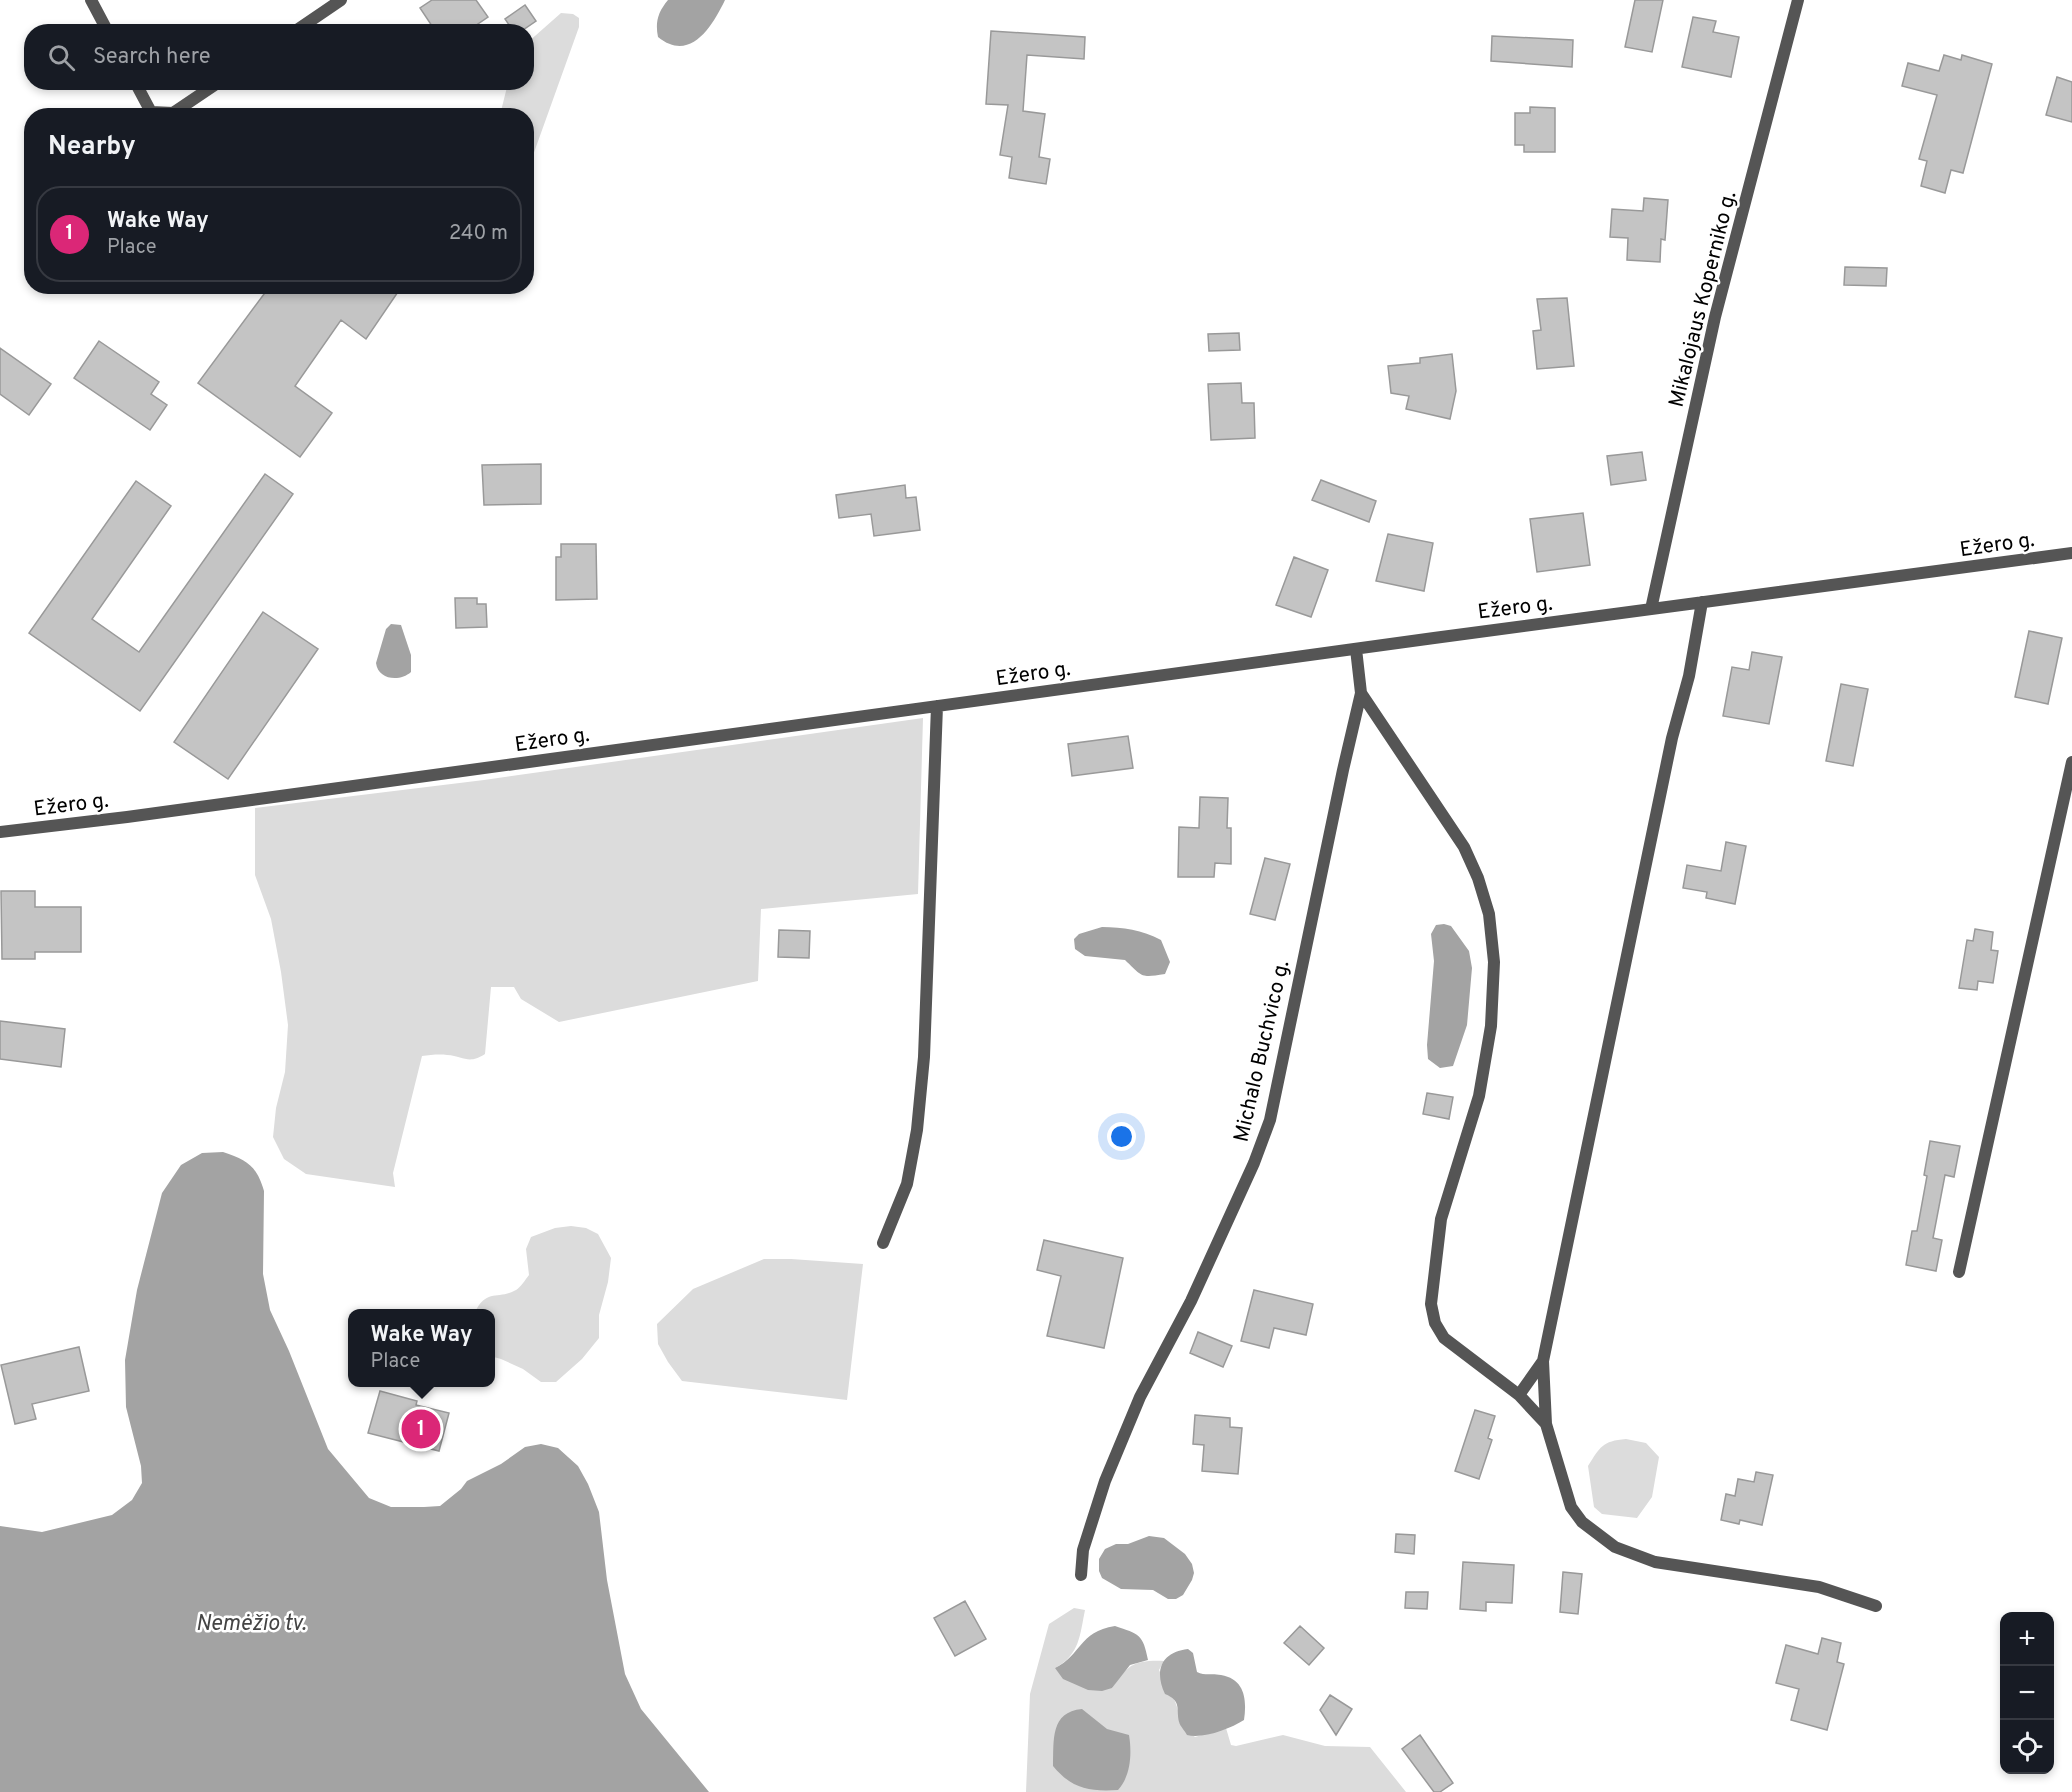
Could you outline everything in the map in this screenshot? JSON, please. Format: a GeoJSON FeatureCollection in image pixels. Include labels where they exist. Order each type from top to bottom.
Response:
{"type":"FeatureCollection","features":[{"type":"Feature","properties":{"kind":"street"},"geometry":{"type":"LineString","coordinates":[[91,0],[104,24]]}},
{"type":"Feature","properties":{"kind":"street"},"geometry":{"type":"LineString","coordinates":[[306,24],[341,0]]}},
{"type":"Feature","properties":{"kind":"street","name":"Mikalojaus Koperniko g."},"geometry":{"type":"LineString","coordinates":[[1651,609],[1715,317],[1798,0]]}},
{"type":"Feature","properties":{"kind":"street"},"geometry":{"type":"LineString","coordinates":[[139,90],[149,108]]}},
{"type":"Feature","properties":{"kind":"street"},"geometry":{"type":"LineString","coordinates":[[180,108],[207,90]]}},
{"type":"Feature","properties":{"kind":"street","name":"Ežero g."},"geometry":{"type":"LineString","coordinates":[[0,832],[149,814],[2072,553]]}},
{"type":"Feature","properties":{"kind":"street"},"geometry":{"type":"LineString","coordinates":[[1702,602],[1689,676],[1672,738],[1543,1361],[1546,1424],[1571,1507],[1582,1522],[1615,1547],[1655,1562],[1819,1587],[1876,1606]]}},
{"type":"Feature","properties":{"kind":"street","name":"Michalo Buchvico g."},"geometry":{"type":"LineString","coordinates":[[1081,1575],[1083,1550],[1093,1514],[1140,1397],[1191,1301],[1262,1144],[1270,1120],[1342,770],[1361,693],[1356,649]]}},
{"type":"Feature","properties":{"kind":"street"},"geometry":{"type":"LineString","coordinates":[[1361,693],[1464,847],[1478,878],[1489,914],[1494,962],[1488,1046],[1479,1096],[1441,1219],[1431,1304],[1435,1323],[1444,1338],[1519,1395],[1546,1424]]}},
{"type":"Feature","properties":{"kind":"street"},"geometry":{"type":"LineString","coordinates":[[883,1243],[907,1184],[917,1130],[924,1057],[937,706]]}},
{"type":"Feature","properties":{"kind":"street"},"geometry":{"type":"LineString","coordinates":[[1959,1272],[2072,762]]}},
{"type":"Feature","properties":{"kind":"street"},"geometry":{"type":"LineString","coordinates":[[1519,1395],[1543,1361]]}},
{"type":"Feature","properties":{"kind":"shaded area"},"geometry":{"type":"Polygon","coordinates":[[[561,13],[573,14],[579,18],[579,27],[534,152],[534,108],[502,108],[506,90],[534,90],[534,37],[561,13]]]}},
{"type":"Feature","properties":{"kind":"shaded area"},"geometry":{"type":"Polygon","coordinates":[[[923,718],[918,894],[761,909],[758,981],[559,1022],[521,999],[514,987],[491,987],[485,1054],[474,1059],[444,1055],[422,1056],[393,1173],[395,1187],[306,1174],[284,1159],[273,1137],[276,1108],[285,1072],[288,1025],[271,919],[255,875],[255,808],[484,780],[923,718]]]}},
{"type":"Feature","properties":{"kind":"shaded area"},"geometry":{"type":"Polygon","coordinates":[[[571,1226],[586,1228],[598,1234],[611,1258],[608,1282],[599,1315],[599,1338],[582,1359],[556,1382],[541,1382],[523,1369],[495,1357],[495,1309],[477,1309],[488,1297],[510,1293],[520,1287],[529,1275],[526,1249],[531,1237],[555,1228],[571,1226]]]}},
{"type":"Feature","properties":{"kind":"shaded area"},"geometry":{"type":"Polygon","coordinates":[[[764,1259],[863,1264],[847,1400],[682,1381],[668,1362],[658,1344],[657,1324],[693,1289],[764,1259]]]}},
{"type":"Feature","properties":{"kind":"shaded area"},"geometry":{"type":"Polygon","coordinates":[[[1626,1439],[1646,1443],[1659,1457],[1652,1497],[1637,1518],[1602,1514],[1594,1507],[1588,1466],[1607,1443],[1626,1439]]]}},
{"type":"Feature","properties":{"kind":"shaded area"},"geometry":{"type":"Polygon","coordinates":[[[1074,1608],[1085,1610],[1078,1643],[1070,1657],[1055,1668],[1112,1688],[1133,1665],[1146,1661],[1164,1661],[1159,1670],[1178,1709],[1179,1722],[1195,1737],[1226,1728],[1231,1745],[1236,1746],[1283,1735],[1325,1746],[1370,1747],[1406,1792],[1026,1792],[1030,1694],[1049,1624],[1074,1608]]]}},
{"type":"Feature","properties":{"kind":"water"},"geometry":{"type":"Polygon","coordinates":[[[668,0],[725,0],[707,30],[690,44],[680,46],[670,44],[658,37],[658,17],[668,0]]]}},
{"type":"Feature","properties":{"kind":"water"},"geometry":{"type":"Polygon","coordinates":[[[391,624],[401,625],[411,655],[411,672],[396,678],[390,678],[381,673],[376,663],[386,629],[391,624]]]}},
{"type":"Feature","properties":{"kind":"water"},"geometry":{"type":"Polygon","coordinates":[[[1436,925],[1451,926],[1469,951],[1472,968],[1467,1025],[1453,1066],[1440,1068],[1428,1059],[1427,1045],[1434,961],[1431,934],[1436,925]]]}},
{"type":"Feature","properties":{"kind":"water"},"geometry":{"type":"Polygon","coordinates":[[[1102,927],[1132,930],[1161,940],[1170,962],[1165,974],[1142,975],[1125,960],[1085,956],[1075,949],[1074,939],[1079,934],[1102,927]]]}},
{"type":"Feature","properties":{"kind":"water","name":"Nemėžio tv."},"geometry":{"type":"Polygon","coordinates":[[[223,1152],[245,1161],[258,1175],[261,1182],[264,1191],[263,1274],[270,1310],[328,1449],[369,1498],[391,1507],[440,1506],[467,1481],[501,1464],[525,1447],[541,1444],[558,1448],[578,1466],[599,1512],[607,1580],[625,1674],[641,1709],[709,1792],[0,1792],[0,1526],[42,1532],[112,1515],[132,1500],[142,1483],[141,1466],[126,1407],[125,1360],[137,1290],[162,1193],[181,1165],[202,1153],[223,1152]]]}},
{"type":"Feature","properties":{"kind":"water"},"geometry":{"type":"Polygon","coordinates":[[[1149,1536],[1164,1538],[1185,1554],[1192,1564],[1194,1573],[1192,1580],[1183,1595],[1176,1599],[1168,1599],[1153,1590],[1121,1589],[1102,1578],[1099,1571],[1099,1559],[1105,1549],[1149,1536]]]}},
{"type":"Feature","properties":{"kind":"water"},"geometry":{"type":"Polygon","coordinates":[[[1115,1626],[1139,1636],[1148,1660],[1130,1665],[1112,1688],[1102,1691],[1088,1690],[1063,1679],[1055,1668],[1071,1657],[1094,1633],[1115,1626]]]}},
{"type":"Feature","properties":{"kind":"water"},"geometry":{"type":"Polygon","coordinates":[[[1188,1649],[1193,1653],[1197,1672],[1229,1677],[1240,1686],[1245,1705],[1244,1720],[1231,1727],[1201,1736],[1187,1735],[1180,1725],[1176,1703],[1165,1694],[1160,1670],[1166,1658],[1171,1654],[1188,1649]]]}},
{"type":"Feature","properties":{"kind":"water"},"geometry":{"type":"Polygon","coordinates":[[[1082,1709],[1107,1729],[1129,1735],[1128,1771],[1118,1790],[1081,1787],[1067,1779],[1053,1766],[1054,1737],[1059,1721],[1072,1711],[1082,1709]]]}},
{"type":"Feature","properties":{"kind":"building"},"geometry":{"type":"Polygon","coordinates":[[[432,0],[476,0],[488,17],[478,24],[431,24],[420,8],[432,0]]]}},
{"type":"Feature","properties":{"kind":"building"},"geometry":{"type":"Polygon","coordinates":[[[1635,0],[1663,0],[1652,52],[1625,47],[1635,0]]]}},
{"type":"Feature","properties":{"kind":"building"},"geometry":{"type":"Polygon","coordinates":[[[525,5],[536,21],[532,24],[508,24],[505,19],[525,5]]]}},
{"type":"Feature","properties":{"kind":"building"},"geometry":{"type":"Polygon","coordinates":[[[1693,17],[1716,21],[1713,32],[1739,37],[1731,77],[1682,67],[1693,17]]]}},
{"type":"Feature","properties":{"kind":"building"},"geometry":{"type":"Polygon","coordinates":[[[991,31],[1085,37],[1084,59],[1027,55],[1023,111],[1045,114],[1039,157],[1050,159],[1046,184],[1009,178],[1012,157],[1000,155],[1008,105],[986,104],[991,31]]]}},
{"type":"Feature","properties":{"kind":"building"},"geometry":{"type":"Polygon","coordinates":[[[1492,36],[1573,40],[1572,67],[1491,61],[1492,36]]]}},
{"type":"Feature","properties":{"kind":"building"},"geometry":{"type":"Polygon","coordinates":[[[1944,55],[1961,60],[1962,55],[1992,64],[1963,173],[1951,170],[1945,193],[1921,186],[1927,161],[1919,159],[1937,95],[1902,86],[1908,63],[1939,71],[1944,55]]]}},
{"type":"Feature","properties":{"kind":"building"},"geometry":{"type":"Polygon","coordinates":[[[2057,77],[2072,82],[2072,122],[2046,115],[2057,77]]]}},
{"type":"Feature","properties":{"kind":"building"},"geometry":{"type":"Polygon","coordinates":[[[1530,107],[1555,108],[1555,152],[1524,152],[1524,145],[1515,145],[1515,113],[1530,113],[1530,107]]]}},
{"type":"Feature","properties":{"kind":"building"},"geometry":{"type":"Polygon","coordinates":[[[1644,198],[1668,200],[1665,240],[1661,239],[1660,262],[1627,260],[1628,238],[1610,237],[1612,209],[1643,211],[1644,198]]]}},
{"type":"Feature","properties":{"kind":"building"},"geometry":{"type":"Polygon","coordinates":[[[1845,267],[1887,268],[1886,286],[1844,285],[1845,267]]]}},
{"type":"Feature","properties":{"kind":"building"},"geometry":{"type":"Polygon","coordinates":[[[264,294],[397,294],[366,339],[341,320],[295,386],[332,413],[300,457],[198,383],[264,294]]]}},
{"type":"Feature","properties":{"kind":"building"},"geometry":{"type":"Polygon","coordinates":[[[1567,298],[1574,366],[1537,369],[1533,331],[1541,330],[1537,299],[1567,298]]]}},
{"type":"Feature","properties":{"kind":"building"},"geometry":{"type":"Polygon","coordinates":[[[1239,333],[1240,350],[1209,351],[1208,334],[1239,333]]]}},
{"type":"Feature","properties":{"kind":"building"},"geometry":{"type":"Polygon","coordinates":[[[99,341],[159,382],[151,394],[167,405],[150,430],[74,378],[99,341]]]}},
{"type":"Feature","properties":{"kind":"building"},"geometry":{"type":"Polygon","coordinates":[[[0,348],[51,384],[29,415],[0,394],[0,348]]]}},
{"type":"Feature","properties":{"kind":"building"},"geometry":{"type":"Polygon","coordinates":[[[1452,354],[1456,391],[1450,419],[1406,409],[1409,396],[1391,393],[1388,366],[1420,363],[1420,358],[1452,354]]]}},
{"type":"Feature","properties":{"kind":"building"},"geometry":{"type":"Polygon","coordinates":[[[1241,383],[1242,403],[1254,403],[1255,438],[1211,440],[1208,384],[1241,383]]]}},
{"type":"Feature","properties":{"kind":"building"},"geometry":{"type":"Polygon","coordinates":[[[1642,452],[1646,480],[1611,485],[1607,456],[1642,452]]]}},
{"type":"Feature","properties":{"kind":"building"},"geometry":{"type":"Polygon","coordinates":[[[541,464],[541,504],[484,505],[482,465],[541,464]]]}},
{"type":"Feature","properties":{"kind":"building"},"geometry":{"type":"Polygon","coordinates":[[[265,474],[293,494],[140,711],[29,633],[136,481],[171,506],[92,619],[139,652],[265,474]]]}},
{"type":"Feature","properties":{"kind":"building"},"geometry":{"type":"Polygon","coordinates":[[[1321,480],[1376,501],[1369,522],[1312,500],[1321,480]]]}},
{"type":"Feature","properties":{"kind":"building"},"geometry":{"type":"Polygon","coordinates":[[[905,485],[906,498],[916,497],[920,530],[874,536],[871,514],[839,518],[836,495],[905,485]]]}},
{"type":"Feature","properties":{"kind":"building"},"geometry":{"type":"Polygon","coordinates":[[[1583,513],[1590,565],[1537,572],[1530,519],[1583,513]]]}},
{"type":"Feature","properties":{"kind":"building"},"geometry":{"type":"Polygon","coordinates":[[[1388,534],[1433,543],[1424,591],[1376,581],[1388,534]]]}},
{"type":"Feature","properties":{"kind":"building"},"geometry":{"type":"Polygon","coordinates":[[[561,544],[596,544],[597,599],[556,600],[556,557],[561,557],[561,544]]]}},
{"type":"Feature","properties":{"kind":"building"},"geometry":{"type":"Polygon","coordinates":[[[1294,557],[1328,570],[1311,617],[1276,605],[1294,557]]]}},
{"type":"Feature","properties":{"kind":"building"},"geometry":{"type":"Polygon","coordinates":[[[455,598],[477,598],[477,604],[486,604],[487,627],[456,628],[455,598]]]}},
{"type":"Feature","properties":{"kind":"building"},"geometry":{"type":"Polygon","coordinates":[[[263,612],[318,649],[228,779],[174,742],[263,612]]]}},
{"type":"Feature","properties":{"kind":"building"},"geometry":{"type":"Polygon","coordinates":[[[2029,631],[2062,638],[2048,704],[2015,697],[2029,631]]]}},
{"type":"Feature","properties":{"kind":"building"},"geometry":{"type":"Polygon","coordinates":[[[1752,652],[1782,657],[1769,724],[1723,716],[1732,667],[1749,670],[1752,652]]]}},
{"type":"Feature","properties":{"kind":"building"},"geometry":{"type":"Polygon","coordinates":[[[1841,684],[1868,689],[1853,766],[1826,761],[1841,684]]]}},
{"type":"Feature","properties":{"kind":"building"},"geometry":{"type":"Polygon","coordinates":[[[1128,736],[1133,768],[1072,776],[1068,744],[1128,736]]]}},
{"type":"Feature","properties":{"kind":"building"},"geometry":{"type":"Polygon","coordinates":[[[1200,797],[1228,798],[1227,828],[1231,828],[1231,864],[1215,863],[1214,877],[1178,877],[1179,827],[1199,828],[1200,797]]]}},
{"type":"Feature","properties":{"kind":"building"},"geometry":{"type":"Polygon","coordinates":[[[1726,842],[1746,846],[1735,904],[1706,898],[1707,892],[1683,888],[1687,865],[1721,871],[1726,842]]]}},
{"type":"Feature","properties":{"kind":"building"},"geometry":{"type":"Polygon","coordinates":[[[1265,858],[1290,864],[1275,920],[1250,914],[1265,858]]]}},
{"type":"Feature","properties":{"kind":"building"},"geometry":{"type":"Polygon","coordinates":[[[1,891],[35,891],[35,907],[81,907],[81,952],[35,952],[35,959],[2,959],[1,891]]]}},
{"type":"Feature","properties":{"kind":"building"},"geometry":{"type":"Polygon","coordinates":[[[1975,929],[1993,932],[1991,950],[1998,951],[1993,983],[1978,981],[1977,990],[1959,988],[1967,940],[1973,941],[1975,929]]]}},
{"type":"Feature","properties":{"kind":"building"},"geometry":{"type":"Polygon","coordinates":[[[779,930],[810,931],[809,958],[778,957],[779,930]]]}},
{"type":"Feature","properties":{"kind":"building"},"geometry":{"type":"Polygon","coordinates":[[[0,1021],[65,1029],[61,1067],[0,1059],[0,1021]]]}},
{"type":"Feature","properties":{"kind":"building"},"geometry":{"type":"Polygon","coordinates":[[[1427,1093],[1453,1097],[1449,1119],[1423,1114],[1427,1093]]]}},
{"type":"Feature","properties":{"kind":"building"},"geometry":{"type":"Polygon","coordinates":[[[1930,1141],[1960,1146],[1954,1177],[1945,1175],[1933,1238],[1942,1240],[1936,1271],[1906,1265],[1912,1231],[1917,1231],[1927,1176],[1924,1175],[1930,1141]]]}},
{"type":"Feature","properties":{"kind":"building"},"geometry":{"type":"Polygon","coordinates":[[[1044,1240],[1123,1258],[1104,1348],[1047,1336],[1061,1276],[1037,1270],[1044,1240]]]}},
{"type":"Feature","properties":{"kind":"building"},"geometry":{"type":"Polygon","coordinates":[[[1254,1290],[1313,1304],[1306,1335],[1274,1328],[1269,1348],[1241,1341],[1254,1290]]]}},
{"type":"Feature","properties":{"kind":"building"},"geometry":{"type":"Polygon","coordinates":[[[1198,1332],[1232,1346],[1223,1367],[1190,1353],[1198,1332]]]}},
{"type":"Feature","properties":{"kind":"building"},"geometry":{"type":"Polygon","coordinates":[[[79,1347],[89,1391],[32,1404],[36,1419],[15,1424],[1,1365],[79,1347]]]}},
{"type":"Feature","properties":{"kind":"building"},"geometry":{"type":"Polygon","coordinates":[[[380,1391],[417,1401],[416,1405],[449,1413],[439,1451],[368,1433],[380,1391]]]}},
{"type":"Feature","properties":{"kind":"building"},"geometry":{"type":"Polygon","coordinates":[[[1475,1410],[1495,1416],[1488,1438],[1492,1440],[1479,1479],[1455,1471],[1475,1410]]]}},
{"type":"Feature","properties":{"kind":"building"},"geometry":{"type":"Polygon","coordinates":[[[1195,1415],[1230,1418],[1230,1427],[1242,1428],[1238,1474],[1202,1471],[1204,1445],[1193,1444],[1195,1415]]]}},
{"type":"Feature","properties":{"kind":"building"},"geometry":{"type":"Polygon","coordinates":[[[1756,1472],[1773,1475],[1762,1525],[1740,1520],[1739,1524],[1721,1520],[1726,1494],[1735,1496],[1738,1479],[1754,1482],[1756,1472]]]}},
{"type":"Feature","properties":{"kind":"building"},"geometry":{"type":"Polygon","coordinates":[[[1396,1534],[1415,1535],[1414,1554],[1395,1552],[1396,1534]]]}},
{"type":"Feature","properties":{"kind":"building"},"geometry":{"type":"Polygon","coordinates":[[[1463,1562],[1514,1565],[1512,1603],[1486,1602],[1486,1611],[1460,1609],[1463,1562]]]}},
{"type":"Feature","properties":{"kind":"building"},"geometry":{"type":"Polygon","coordinates":[[[1563,1572],[1582,1574],[1578,1614],[1560,1612],[1563,1572]]]}},
{"type":"Feature","properties":{"kind":"building"},"geometry":{"type":"Polygon","coordinates":[[[1406,1592],[1428,1592],[1427,1609],[1405,1608],[1406,1592]]]}},
{"type":"Feature","properties":{"kind":"building"},"geometry":{"type":"Polygon","coordinates":[[[965,1601],[986,1639],[955,1656],[934,1618],[965,1601]]]}},
{"type":"Feature","properties":{"kind":"building"},"geometry":{"type":"Polygon","coordinates":[[[1300,1626],[1324,1648],[1309,1665],[1284,1643],[1300,1626]]]}},
{"type":"Feature","properties":{"kind":"building"},"geometry":{"type":"Polygon","coordinates":[[[1822,1638],[1841,1643],[1837,1662],[1844,1664],[1827,1730],[1791,1720],[1799,1689],[1776,1683],[1786,1645],[1818,1654],[1822,1638]]]}},
{"type":"Feature","properties":{"kind":"building"},"geometry":{"type":"Polygon","coordinates":[[[1330,1695],[1352,1709],[1336,1735],[1320,1710],[1330,1695]]]}},
{"type":"Feature","properties":{"kind":"building"},"geometry":{"type":"Polygon","coordinates":[[[1420,1735],[1453,1783],[1440,1792],[1434,1792],[1402,1749],[1420,1735]]]}},
{"type":"Feature","properties":{"kind":"place","name":"Wake Way"},"geometry":{"type":"Point","coordinates":[421,1429]}}]}
